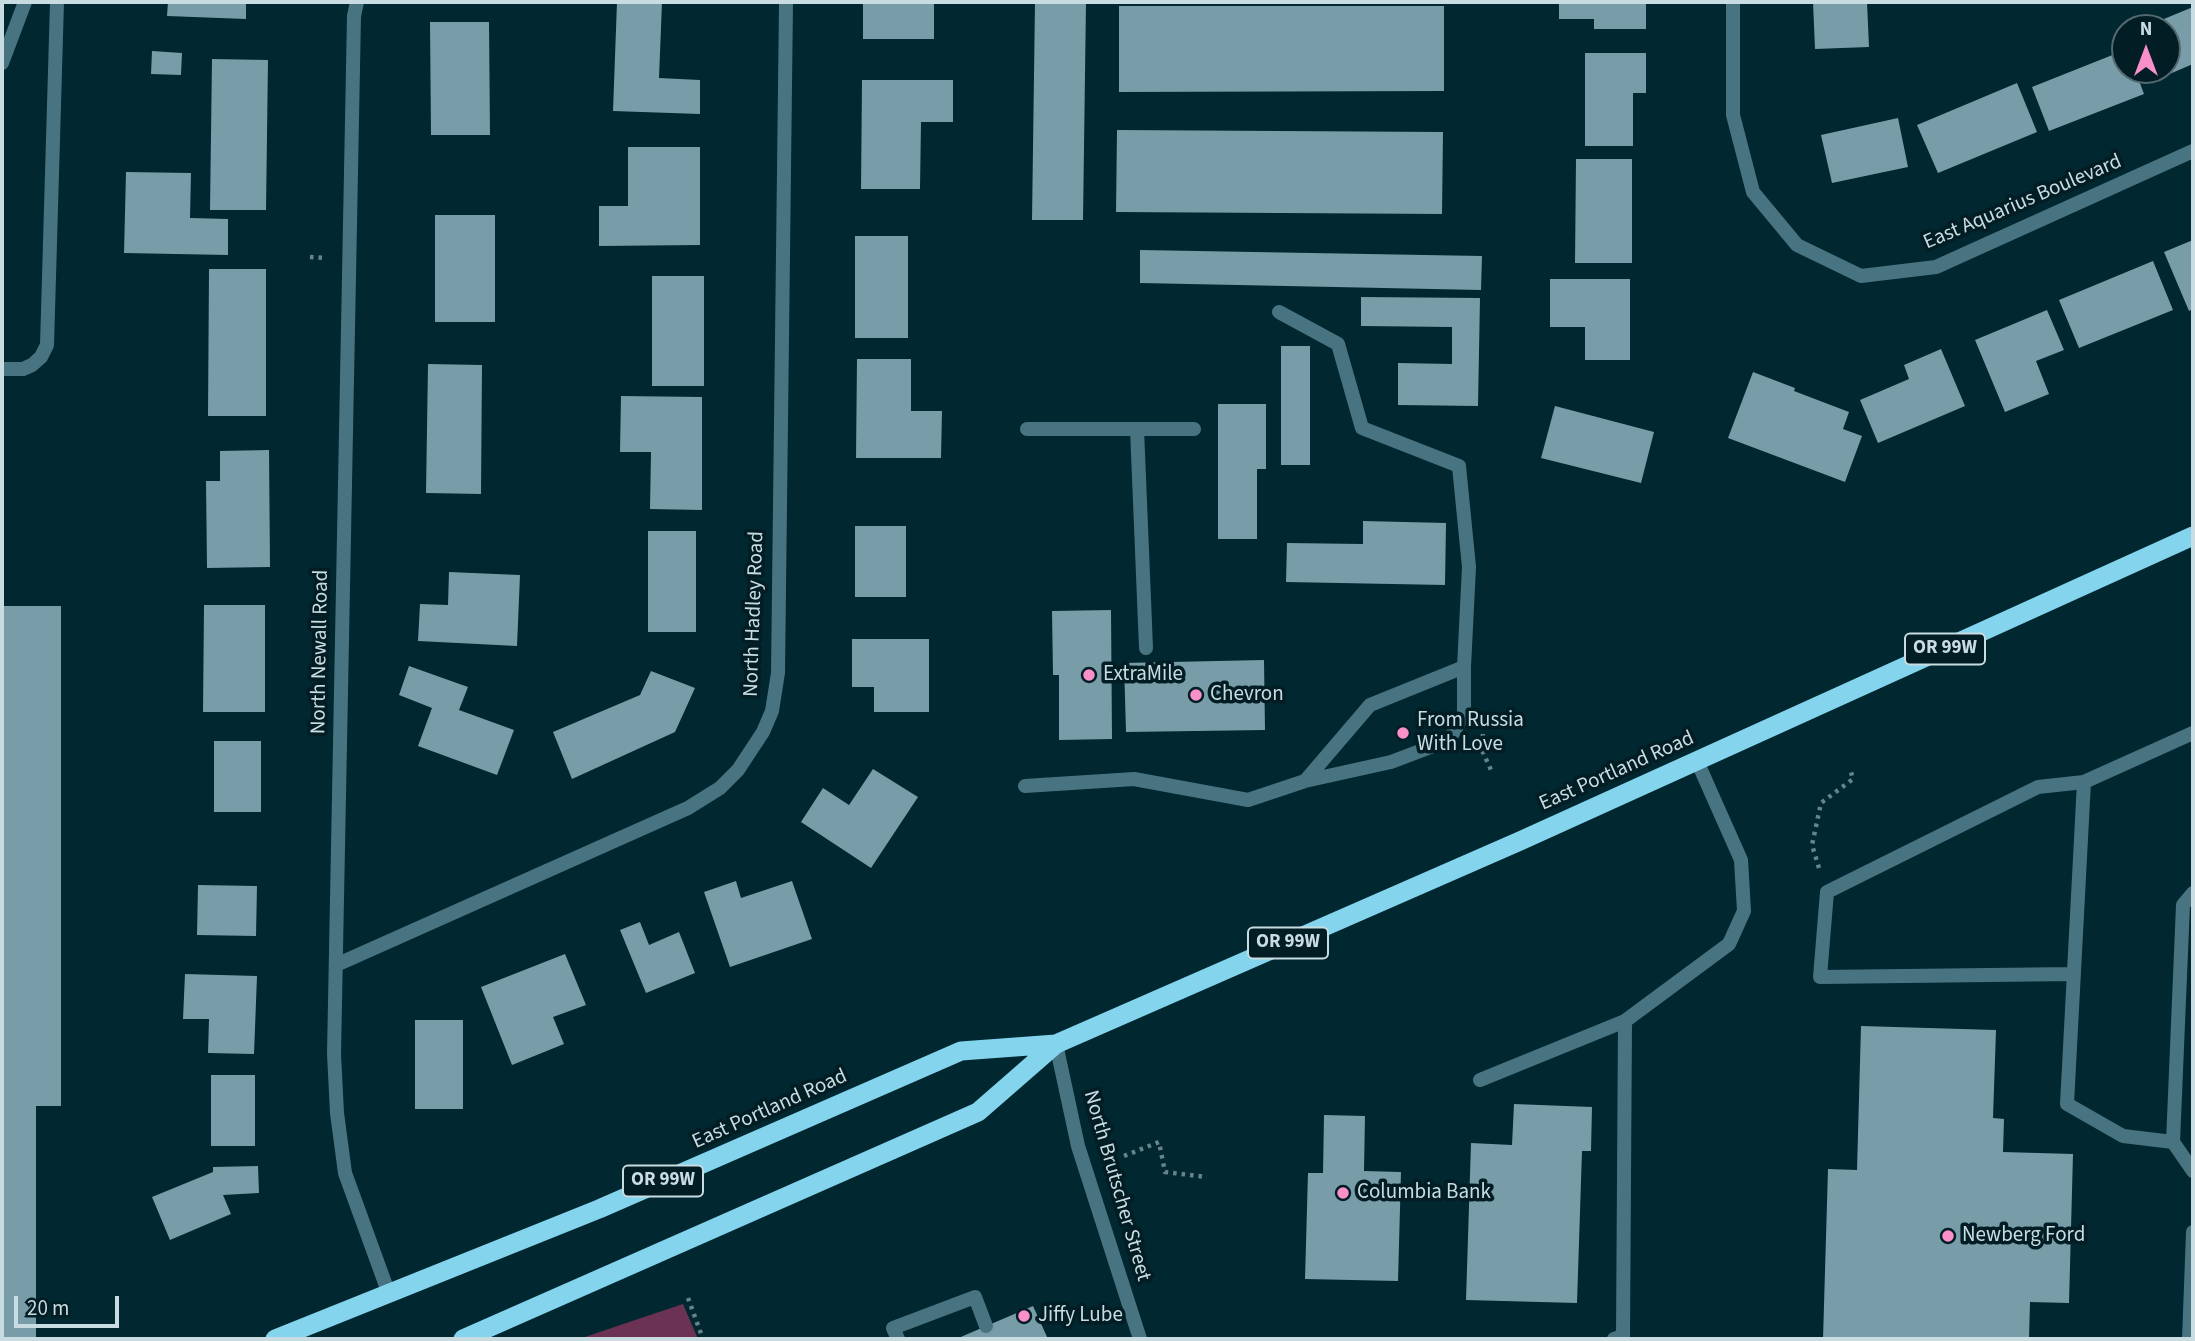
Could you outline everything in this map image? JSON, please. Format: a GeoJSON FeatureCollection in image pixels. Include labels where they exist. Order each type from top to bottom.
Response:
{"type":"FeatureCollection","features":[{"type":"Feature","properties":{"kind":"highway","name":"East Portland Road"},"geometry":{"type":"LineString","coordinates":[[463,1339],[978,1112],[1056,1044],[1697,761],[2193,536]]}},
{"type":"Feature","properties":{"kind":"highway","name":"East Portland Road"},"geometry":{"type":"LineString","coordinates":[[275,1339],[599,1209],[961,1051],[1056,1044]]}},
{"type":"Feature","properties":{"kind":"street"},"geometry":{"type":"LineString","coordinates":[[2,63],[25,2]]}},
{"type":"Feature","properties":{"kind":"street"},"geometry":{"type":"LineString","coordinates":[[2,369],[23,369],[33,365],[47,345],[57,2]]}},
{"type":"Feature","properties":{"kind":"street","name":"North Newall Road"},"geometry":{"type":"LineString","coordinates":[[357,2],[354,16],[335,1066],[337,1113],[345,1173],[389,1294]]}},
{"type":"Feature","properties":{"kind":"street","name":"North Hadley Road"},"geometry":{"type":"LineString","coordinates":[[336,965],[688,808],[720,789],[738,770],[763,732],[772,711],[778,673],[786,2]]}},
{"type":"Feature","properties":{"kind":"street","name":"East Aquarius Boulevard"},"geometry":{"type":"LineString","coordinates":[[1733,2],[1733,115],[1753,192],[1797,245],[1861,276],[1936,267],[2193,151]]}},
{"type":"Feature","properties":{"kind":"street"},"geometry":{"type":"LineString","coordinates":[[1026,786],[1134,779],[1248,800],[1304,781],[1391,762],[1449,740],[1464,714],[1469,567],[1459,466],[1362,428],[1339,344],[1279,312]]}},
{"type":"Feature","properties":{"kind":"street"},"geometry":{"type":"LineString","coordinates":[[1027,429],[1194,429]]}},
{"type":"Feature","properties":{"kind":"street"},"geometry":{"type":"LineString","coordinates":[[1137,429],[1146,648]]}},
{"type":"Feature","properties":{"kind":"street"},"geometry":{"type":"LineString","coordinates":[[1304,781],[1370,705],[1464,667]]}},
{"type":"Feature","properties":{"kind":"street"},"geometry":{"type":"LineString","coordinates":[[2074,975],[1821,977],[1827,892],[2038,787],[2084,782],[2193,733]]}},
{"type":"Feature","properties":{"kind":"street"},"geometry":{"type":"LineString","coordinates":[[1480,1080],[1625,1021],[1728,944],[1744,911],[1741,860],[1697,761]]}},
{"type":"Feature","properties":{"kind":"street"},"geometry":{"type":"LineString","coordinates":[[2084,782],[2067,1104],[2123,1136],[2173,1142]]}},
{"type":"Feature","properties":{"kind":"street"},"geometry":{"type":"LineString","coordinates":[[2193,893],[2183,905],[2173,1142],[2193,1171]]}},
{"type":"Feature","properties":{"kind":"street"},"geometry":{"type":"LineString","coordinates":[[1614,1339],[1623,1336],[1625,1021]]}},
{"type":"Feature","properties":{"kind":"street","name":"North Brutscher Street"},"geometry":{"type":"LineString","coordinates":[[1056,1044],[1079,1146],[1140,1339]]}},
{"type":"Feature","properties":{"kind":"street"},"geometry":{"type":"LineString","coordinates":[[2189,1339],[2193,1231]]}},
{"type":"Feature","properties":{"kind":"street"},"geometry":{"type":"LineString","coordinates":[[898,1339],[893,1328],[975,1297],[986,1326]]}},
{"type":"Feature","properties":{"kind":"path"},"geometry":{"type":"LineString","coordinates":[[1483,729],[1482,750],[1491,770]]}},
{"type":"Feature","properties":{"kind":"path"},"geometry":{"type":"LineString","coordinates":[[1827,892],[1812,845],[1821,803],[1853,779],[1851,772]]}},
{"type":"Feature","properties":{"kind":"path"},"geometry":{"type":"LineString","coordinates":[[1124,1156],[1159,1142],[1165,1172],[1207,1177]]}},
{"type":"Feature","properties":{"kind":"path"},"geometry":{"type":"LineString","coordinates":[[688,1298],[703,1339]]}},
{"type":"Feature","properties":{"kind":"shaded area"},"geometry":{"type":"Polygon","coordinates":[[[683,1304],[698,1339],[579,1339],[641,1318],[683,1304]]]}},
{"type":"Feature","properties":{"kind":"building"},"geometry":{"type":"Polygon","coordinates":[[[168,2],[246,2],[246,19],[167,16],[168,2]]]}},
{"type":"Feature","properties":{"kind":"building"},"geometry":{"type":"Polygon","coordinates":[[[617,2],[662,2],[659,78],[700,80],[700,114],[613,111],[617,2]]]}},
{"type":"Feature","properties":{"kind":"building"},"geometry":{"type":"Polygon","coordinates":[[[863,2],[934,2],[934,39],[863,39],[863,2]]]}},
{"type":"Feature","properties":{"kind":"building"},"geometry":{"type":"Polygon","coordinates":[[[1035,2],[1086,2],[1083,220],[1032,220],[1035,2]]]}},
{"type":"Feature","properties":{"kind":"building"},"geometry":{"type":"Polygon","coordinates":[[[1559,2],[1646,2],[1646,29],[1594,29],[1594,19],[1559,19],[1559,2]]]}},
{"type":"Feature","properties":{"kind":"building"},"geometry":{"type":"Polygon","coordinates":[[[1813,2],[1867,2],[1869,47],[1815,49],[1813,2]]]}},
{"type":"Feature","properties":{"kind":"building"},"geometry":{"type":"Polygon","coordinates":[[[1119,6],[1444,6],[1444,91],[1119,92],[1119,6]]]}},
{"type":"Feature","properties":{"kind":"building"},"geometry":{"type":"Polygon","coordinates":[[[2193,7],[2193,64],[2181,69],[2181,14],[2176,14],[2193,7]]]}},
{"type":"Feature","properties":{"kind":"building"},"geometry":{"type":"Polygon","coordinates":[[[430,22],[489,22],[490,135],[431,135],[430,22]]]}},
{"type":"Feature","properties":{"kind":"building"},"geometry":{"type":"Polygon","coordinates":[[[152,51],[182,53],[181,75],[151,74],[152,51]]]}},
{"type":"Feature","properties":{"kind":"building"},"geometry":{"type":"Polygon","coordinates":[[[1585,53],[1646,53],[1646,93],[1633,93],[1633,146],[1585,146],[1585,53]]]}},
{"type":"Feature","properties":{"kind":"building"},"geometry":{"type":"Polygon","coordinates":[[[2111,56],[2111,84],[2140,84],[2144,94],[2049,131],[2032,87],[2111,56]]]}},
{"type":"Feature","properties":{"kind":"building"},"geometry":{"type":"Polygon","coordinates":[[[212,59],[268,60],[266,210],[210,210],[212,59]]]}},
{"type":"Feature","properties":{"kind":"building"},"geometry":{"type":"Polygon","coordinates":[[[862,80],[953,80],[953,122],[921,122],[920,189],[861,189],[862,80]]]}},
{"type":"Feature","properties":{"kind":"building"},"geometry":{"type":"Polygon","coordinates":[[[2017,83],[2037,132],[1938,173],[1917,125],[2017,83]]]}},
{"type":"Feature","properties":{"kind":"building"},"geometry":{"type":"Polygon","coordinates":[[[1898,118],[1908,167],[1832,183],[1821,135],[1898,118]]]}},
{"type":"Feature","properties":{"kind":"building"},"geometry":{"type":"Polygon","coordinates":[[[1117,130],[1443,132],[1442,214],[1116,212],[1117,130]]]}},
{"type":"Feature","properties":{"kind":"building"},"geometry":{"type":"Polygon","coordinates":[[[628,147],[700,147],[700,245],[599,246],[599,206],[628,206],[628,147]]]}},
{"type":"Feature","properties":{"kind":"building"},"geometry":{"type":"Polygon","coordinates":[[[1576,159],[1632,159],[1632,263],[1575,263],[1576,159]]]}},
{"type":"Feature","properties":{"kind":"building"},"geometry":{"type":"Polygon","coordinates":[[[126,172],[191,173],[190,218],[228,219],[228,255],[124,253],[126,172]]]}},
{"type":"Feature","properties":{"kind":"building"},"geometry":{"type":"Polygon","coordinates":[[[435,215],[495,215],[495,322],[435,322],[435,215]]]}},
{"type":"Feature","properties":{"kind":"building"},"geometry":{"type":"Polygon","coordinates":[[[855,236],[908,236],[908,338],[855,338],[855,236]]]}},
{"type":"Feature","properties":{"kind":"building"},"geometry":{"type":"Polygon","coordinates":[[[2193,240],[2193,309],[2189,311],[2164,252],[2193,240]]]}},
{"type":"Feature","properties":{"kind":"building"},"geometry":{"type":"Polygon","coordinates":[[[1140,250],[1482,256],[1481,290],[1140,283],[1140,250]]]}},
{"type":"Feature","properties":{"kind":"building"},"geometry":{"type":"Polygon","coordinates":[[[2153,261],[2173,310],[2079,348],[2059,300],[2153,261]]]}},
{"type":"Feature","properties":{"kind":"building"},"geometry":{"type":"Polygon","coordinates":[[[209,269],[266,269],[266,416],[208,416],[209,269]]]}},
{"type":"Feature","properties":{"kind":"building"},"geometry":{"type":"Polygon","coordinates":[[[652,276],[704,276],[704,386],[652,386],[652,276]]]}},
{"type":"Feature","properties":{"kind":"building"},"geometry":{"type":"Polygon","coordinates":[[[1550,279],[1630,279],[1630,360],[1585,360],[1585,327],[1550,327],[1550,279]]]}},
{"type":"Feature","properties":{"kind":"building"},"geometry":{"type":"Polygon","coordinates":[[[1361,297],[1480,298],[1478,406],[1398,405],[1398,363],[1452,364],[1452,327],[1361,326],[1361,297]]]}},
{"type":"Feature","properties":{"kind":"building"},"geometry":{"type":"Polygon","coordinates":[[[2047,310],[2064,350],[2036,361],[2049,394],[2005,412],[1975,340],[2047,310]]]}},
{"type":"Feature","properties":{"kind":"building"},"geometry":{"type":"Polygon","coordinates":[[[1281,346],[1310,346],[1310,465],[1281,465],[1281,346]]]}},
{"type":"Feature","properties":{"kind":"building"},"geometry":{"type":"Polygon","coordinates":[[[1941,349],[1965,406],[1878,443],[1860,400],[1909,379],[1904,365],[1941,349]]]}},
{"type":"Feature","properties":{"kind":"building"},"geometry":{"type":"Polygon","coordinates":[[[857,359],[911,359],[911,411],[942,411],[941,458],[856,458],[857,359]]]}},
{"type":"Feature","properties":{"kind":"building"},"geometry":{"type":"Polygon","coordinates":[[[428,364],[482,365],[481,494],[426,493],[428,364]]]}},
{"type":"Feature","properties":{"kind":"building"},"geometry":{"type":"Polygon","coordinates":[[[1753,372],[1849,412],[1843,429],[1862,436],[1845,482],[1728,438],[1753,372]]]}},
{"type":"Feature","properties":{"kind":"building"},"geometry":{"type":"Polygon","coordinates":[[[621,396],[702,397],[702,510],[650,509],[651,452],[620,452],[621,396]]]}},
{"type":"Feature","properties":{"kind":"building"},"geometry":{"type":"Polygon","coordinates":[[[1218,404],[1266,404],[1266,469],[1257,469],[1257,539],[1218,539],[1218,404]]]}},
{"type":"Feature","properties":{"kind":"building"},"geometry":{"type":"Polygon","coordinates":[[[1555,406],[1654,432],[1641,483],[1541,458],[1555,406]]]}},
{"type":"Feature","properties":{"kind":"building"},"geometry":{"type":"Polygon","coordinates":[[[269,450],[270,567],[207,568],[206,481],[220,481],[220,451],[269,450]]]}},
{"type":"Feature","properties":{"kind":"building"},"geometry":{"type":"Polygon","coordinates":[[[1363,521],[1446,523],[1445,585],[1286,582],[1287,543],[1363,544],[1363,521]]]}},
{"type":"Feature","properties":{"kind":"building"},"geometry":{"type":"Polygon","coordinates":[[[855,526],[906,526],[906,597],[855,597],[855,526]]]}},
{"type":"Feature","properties":{"kind":"building"},"geometry":{"type":"Polygon","coordinates":[[[648,531],[696,531],[696,632],[648,632],[648,531]]]}},
{"type":"Feature","properties":{"kind":"building"},"geometry":{"type":"Polygon","coordinates":[[[449,572],[520,575],[517,646],[418,641],[420,604],[448,605],[449,572]]]}},
{"type":"Feature","properties":{"kind":"building"},"geometry":{"type":"Polygon","coordinates":[[[204,605],[265,605],[265,712],[203,712],[204,605]]]}},
{"type":"Feature","properties":{"kind":"building"},"geometry":{"type":"Polygon","coordinates":[[[2,606],[61,606],[61,1106],[36,1106],[36,1339],[2,1339],[2,606]]]}},
{"type":"Feature","properties":{"kind":"building"},"geometry":{"type":"Polygon","coordinates":[[[1111,610],[1112,739],[1059,740],[1059,675],[1053,675],[1052,611],[1111,610]]]}},
{"type":"Feature","properties":{"kind":"building"},"geometry":{"type":"Polygon","coordinates":[[[852,639],[929,639],[929,712],[874,712],[874,687],[852,687],[852,639]]]}},
{"type":"Feature","properties":{"kind":"building"},"geometry":{"type":"Polygon","coordinates":[[[1264,660],[1265,730],[1126,732],[1124,663],[1264,660]]]}},
{"type":"Feature","properties":{"kind":"building"},"geometry":{"type":"Polygon","coordinates":[[[409,666],[468,687],[459,710],[514,730],[497,775],[418,746],[432,708],[399,695],[409,666]]]}},
{"type":"Feature","properties":{"kind":"building"},"geometry":{"type":"Polygon","coordinates":[[[651,671],[695,688],[675,732],[572,779],[553,732],[640,695],[651,671]]]}},
{"type":"Feature","properties":{"kind":"building"},"geometry":{"type":"Polygon","coordinates":[[[214,741],[261,741],[261,812],[214,812],[214,741]]]}},
{"type":"Feature","properties":{"kind":"building"},"geometry":{"type":"Polygon","coordinates":[[[873,769],[918,797],[871,868],[801,822],[823,788],[849,805],[873,769]]]}},
{"type":"Feature","properties":{"kind":"building"},"geometry":{"type":"Polygon","coordinates":[[[736,881],[741,898],[792,881],[812,939],[730,967],[704,892],[736,881]]]}},
{"type":"Feature","properties":{"kind":"building"},"geometry":{"type":"Polygon","coordinates":[[[198,885],[257,886],[256,936],[197,935],[198,885]]]}},
{"type":"Feature","properties":{"kind":"building"},"geometry":{"type":"Polygon","coordinates":[[[640,922],[649,945],[679,932],[695,973],[646,993],[620,930],[640,922]]]}},
{"type":"Feature","properties":{"kind":"building"},"geometry":{"type":"Polygon","coordinates":[[[565,954],[586,1005],[553,1017],[564,1044],[512,1065],[481,987],[565,954]]]}},
{"type":"Feature","properties":{"kind":"building"},"geometry":{"type":"Polygon","coordinates":[[[185,974],[257,976],[254,1054],[208,1053],[209,1019],[183,1019],[185,974]]]}},
{"type":"Feature","properties":{"kind":"building"},"geometry":{"type":"Polygon","coordinates":[[[415,1020],[463,1020],[463,1109],[415,1109],[415,1020]]]}},
{"type":"Feature","properties":{"kind":"building","name":"Newberg Ford"},"geometry":{"type":"Polygon","coordinates":[[[1861,1026],[1996,1030],[1993,1118],[2004,1119],[2003,1152],[2073,1154],[2069,1303],[2030,1302],[2029,1339],[1823,1339],[1828,1169],[1857,1170],[1861,1026]]]}},
{"type":"Feature","properties":{"kind":"building"},"geometry":{"type":"Polygon","coordinates":[[[211,1075],[255,1075],[255,1146],[211,1146],[211,1075]]]}},
{"type":"Feature","properties":{"kind":"building"},"geometry":{"type":"Polygon","coordinates":[[[1514,1104],[1592,1107],[1591,1151],[1582,1151],[1577,1303],[1466,1300],[1471,1143],[1512,1145],[1514,1104]]]}},
{"type":"Feature","properties":{"kind":"building"},"geometry":{"type":"Polygon","coordinates":[[[1324,1115],[1365,1116],[1364,1171],[1401,1172],[1398,1281],[1305,1279],[1308,1173],[1323,1173],[1324,1115]]]}},
{"type":"Feature","properties":{"kind":"building"},"geometry":{"type":"Polygon","coordinates":[[[258,1166],[259,1193],[223,1195],[231,1214],[170,1240],[152,1197],[213,1172],[213,1167],[258,1166]]]}},
{"type":"Feature","properties":{"kind":"building","name":"Jiffy Lube"},"geometry":{"type":"Polygon","coordinates":[[[1033,1306],[1048,1339],[956,1339],[1033,1306]]]}},
{"type":"Feature","properties":{"kind":"place","name":"ExtraMile"},"geometry":{"type":"Point","coordinates":[1089,675]}},
{"type":"Feature","properties":{"kind":"place","name":"Chevron"},"geometry":{"type":"Point","coordinates":[1196,695]}},
{"type":"Feature","properties":{"kind":"place","name":"From Russia With Love"},"geometry":{"type":"Point","coordinates":[1403,733]}},
{"type":"Feature","properties":{"kind":"place","name":"Columbia Bank"},"geometry":{"type":"Point","coordinates":[1343,1193]}},
{"type":"Feature","properties":{"kind":"place","name":"Newberg Ford"},"geometry":{"type":"Point","coordinates":[1948,1236]}},
{"type":"Feature","properties":{"kind":"place","name":"Jiffy Lube"},"geometry":{"type":"Point","coordinates":[1024,1316]}}]}
